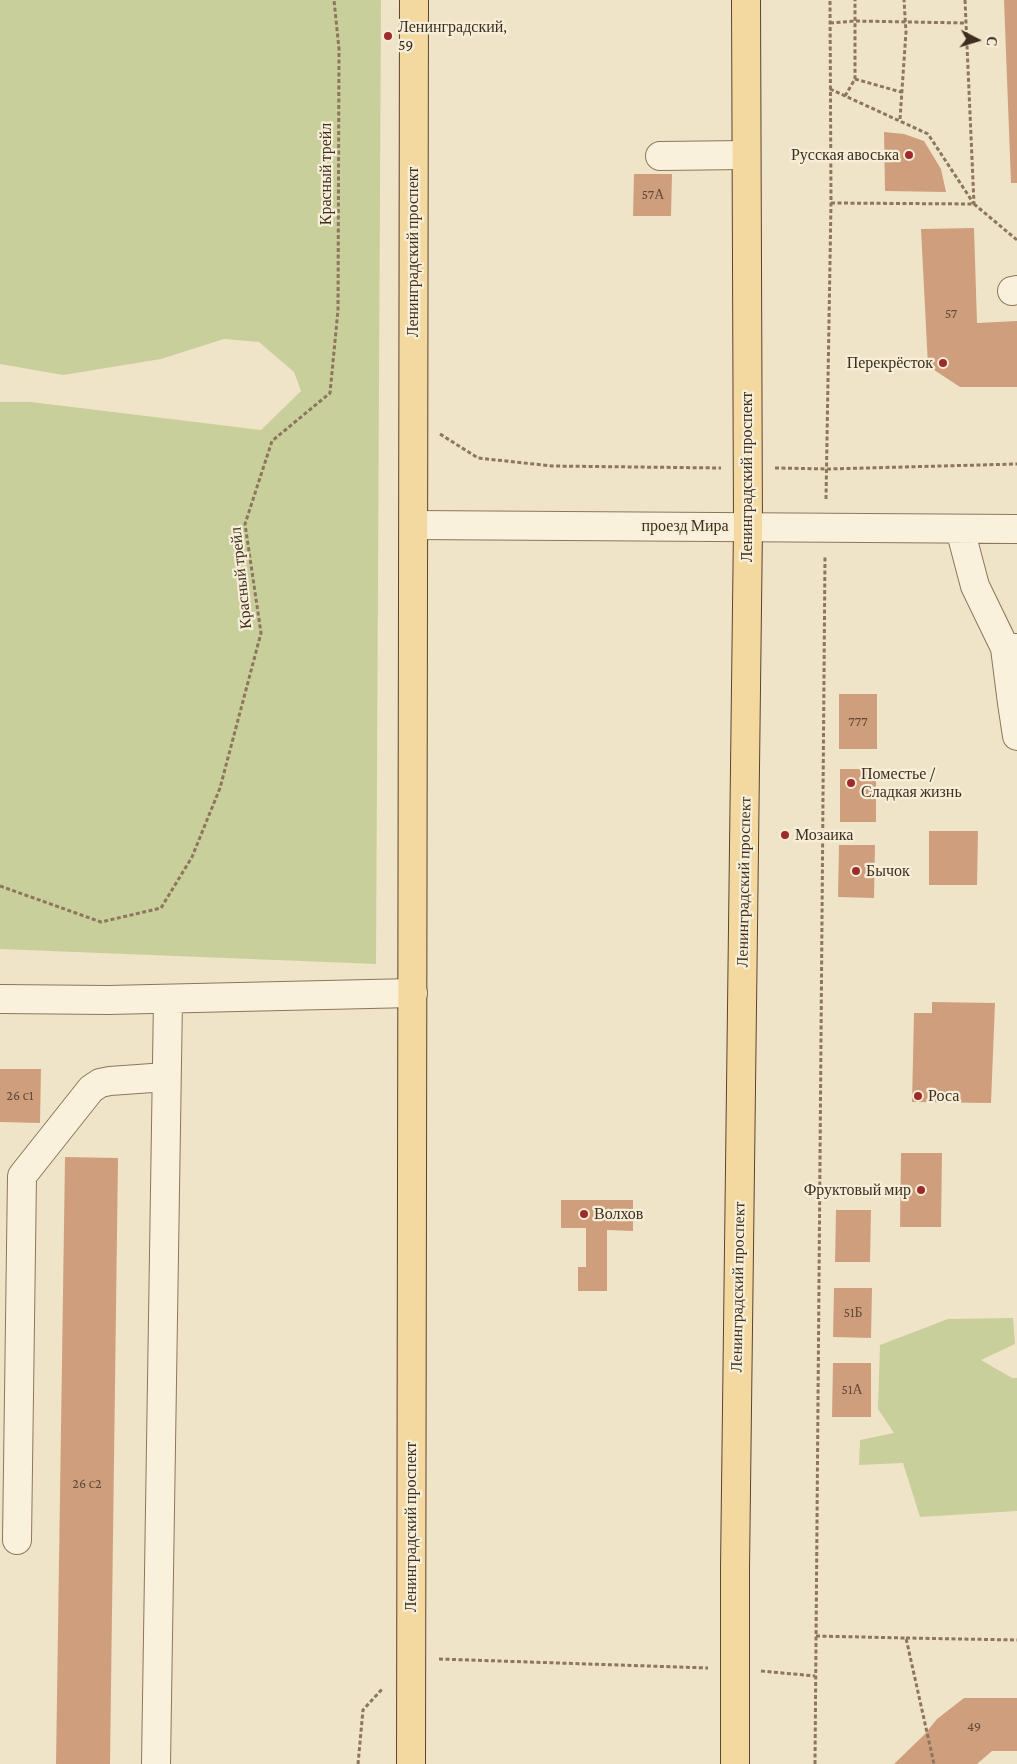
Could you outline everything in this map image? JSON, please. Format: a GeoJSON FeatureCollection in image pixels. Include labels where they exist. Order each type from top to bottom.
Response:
{"type":"FeatureCollection","features":[{"type":"Feature","properties":{"kind":"main road","name":"Ленинградский проспект"},"geometry":{"type":"LineString","coordinates":[[411,1764],[414,0]]}},
{"type":"Feature","properties":{"kind":"main road","name":"Ленинградский проспект"},"geometry":{"type":"LineString","coordinates":[[735,1764],[748,527],[746,0]]}},
{"type":"Feature","properties":{"kind":"street"},"geometry":{"type":"LineString","coordinates":[[660,156],[746,155]]}},
{"type":"Feature","properties":{"kind":"street","name":"проезд Мира"},"geometry":{"type":"LineString","coordinates":[[414,525],[1017,529]]}},
{"type":"Feature","properties":{"kind":"street"},"geometry":{"type":"LineString","coordinates":[[960,529],[975,586],[1011,648],[1017,736]]}},
{"type":"Feature","properties":{"kind":"street"},"geometry":{"type":"LineString","coordinates":[[0,999],[108,1000],[412,993]]}},
{"type":"Feature","properties":{"kind":"street"},"geometry":{"type":"LineString","coordinates":[[156,1764],[168,999]]}},
{"type":"Feature","properties":{"kind":"street"},"geometry":{"type":"LineString","coordinates":[[17,1540],[11,1176],[91,1089],[100,1083],[166,1077]]}},
{"type":"Feature","properties":{"kind":"path","name":"Красный трейл"},"geometry":{"type":"LineString","coordinates":[[0,886],[101,922],[161,908],[192,857],[220,788],[261,633],[246,524],[272,441],[330,393],[338,310],[339,49],[334,0]]}},
{"type":"Feature","properties":{"kind":"path"},"geometry":{"type":"LineString","coordinates":[[815,1764],[825,527],[828,469],[830,0]]}},
{"type":"Feature","properties":{"kind":"path"},"geometry":{"type":"LineString","coordinates":[[844,96],[855,79],[855,0]]}},
{"type":"Feature","properties":{"kind":"path"},"geometry":{"type":"LineString","coordinates":[[900,120],[905,23],[904,0]]}},
{"type":"Feature","properties":{"kind":"path"},"geometry":{"type":"LineString","coordinates":[[965,0],[974,204]]}},
{"type":"Feature","properties":{"kind":"path"},"geometry":{"type":"LineString","coordinates":[[830,22],[966,23]]}},
{"type":"Feature","properties":{"kind":"path"},"geometry":{"type":"LineString","coordinates":[[855,79],[902,92]]}},
{"type":"Feature","properties":{"kind":"path"},"geometry":{"type":"LineString","coordinates":[[830,89],[928,134],[974,204],[1017,240]]}},
{"type":"Feature","properties":{"kind":"path"},"geometry":{"type":"LineString","coordinates":[[830,203],[974,204]]}},
{"type":"Feature","properties":{"kind":"path"},"geometry":{"type":"LineString","coordinates":[[412,416],[478,458],[552,466],[828,469],[1017,464]]}},
{"type":"Feature","properties":{"kind":"path"},"geometry":{"type":"LineString","coordinates":[[816,1636],[1017,1640]]}},
{"type":"Feature","properties":{"kind":"path"},"geometry":{"type":"LineString","coordinates":[[906,1638],[934,1764]]}},
{"type":"Feature","properties":{"kind":"path"},"geometry":{"type":"LineString","coordinates":[[358,1764],[363,1710],[411,1658],[735,1669],[815,1676]]}},
{"type":"Feature","properties":{"kind":"green space"},"geometry":{"type":"Polygon","coordinates":[[[0,0],[381,0],[376,964],[0,949],[0,402],[31,402],[261,430],[301,391],[294,372],[259,342],[224,339],[161,359],[63,375],[0,364],[0,0]]]}},
{"type":"Feature","properties":{"kind":"green space"},"geometry":{"type":"Polygon","coordinates":[[[1013,1318],[1015,1344],[981,1360],[1012,1378],[1017,1378],[1017,1511],[920,1517],[903,1463],[859,1465],[860,1440],[894,1433],[878,1409],[880,1345],[948,1319],[1013,1318]]]}},
{"type":"Feature","properties":{"kind":"building"},"geometry":{"type":"Polygon","coordinates":[[[1004,0],[1017,0],[1017,183],[1011,183],[1004,0]]]}},
{"type":"Feature","properties":{"kind":"building","name":"Русская авоська"},"geometry":{"type":"Polygon","coordinates":[[[884,132],[904,134],[924,141],[941,169],[946,192],[885,191],[884,132]]]}},
{"type":"Feature","properties":{"kind":"building"},"geometry":{"type":"Polygon","coordinates":[[[634,174],[672,174],[671,216],[633,216],[634,174]]]}},
{"type":"Feature","properties":{"kind":"building"},"geometry":{"type":"Polygon","coordinates":[[[974,228],[977,323],[1017,321],[1017,387],[960,387],[928,366],[921,229],[974,228]]]}},
{"type":"Feature","properties":{"kind":"building"},"geometry":{"type":"Polygon","coordinates":[[[839,694],[877,694],[877,749],[839,749],[839,694]]]}},
{"type":"Feature","properties":{"kind":"building"},"geometry":{"type":"Polygon","coordinates":[[[840,769],[876,769],[876,822],[840,822],[840,769]]]}},
{"type":"Feature","properties":{"kind":"building"},"geometry":{"type":"Polygon","coordinates":[[[929,831],[978,831],[977,885],[929,885],[929,831]]]}},
{"type":"Feature","properties":{"kind":"building","name":"Бычок"},"geometry":{"type":"Polygon","coordinates":[[[839,845],[875,845],[874,898],[838,897],[839,845]]]}},
{"type":"Feature","properties":{"kind":"building"},"geometry":{"type":"Polygon","coordinates":[[[932,1002],[995,1003],[991,1103],[912,1102],[914,1013],[932,1013],[932,1002]]]}},
{"type":"Feature","properties":{"kind":"building"},"geometry":{"type":"Polygon","coordinates":[[[0,1069],[41,1069],[40,1123],[0,1122],[0,1069]]]}},
{"type":"Feature","properties":{"kind":"building","name":"Фруктовый мир"},"geometry":{"type":"Polygon","coordinates":[[[901,1153],[942,1153],[941,1227],[900,1227],[901,1153]]]}},
{"type":"Feature","properties":{"kind":"building"},"geometry":{"type":"Polygon","coordinates":[[[65,1157],[118,1158],[110,1764],[56,1764],[65,1157]]]}},
{"type":"Feature","properties":{"kind":"building"},"geometry":{"type":"Polygon","coordinates":[[[561,1200],[633,1200],[633,1231],[607,1230],[607,1291],[578,1291],[578,1267],[586,1267],[586,1228],[561,1228],[561,1200]]]}},
{"type":"Feature","properties":{"kind":"building"},"geometry":{"type":"Polygon","coordinates":[[[836,1210],[871,1210],[870,1262],[835,1262],[836,1210]]]}},
{"type":"Feature","properties":{"kind":"building"},"geometry":{"type":"Polygon","coordinates":[[[834,1288],[872,1288],[871,1338],[833,1337],[834,1288]]]}},
{"type":"Feature","properties":{"kind":"building"},"geometry":{"type":"Polygon","coordinates":[[[833,1363],[871,1363],[871,1417],[832,1417],[833,1363]]]}},
{"type":"Feature","properties":{"kind":"building"},"geometry":{"type":"Polygon","coordinates":[[[964,1698],[1017,1698],[1017,1751],[992,1751],[977,1764],[894,1764],[924,1735],[937,1719],[964,1698]]]}},
{"type":"Feature","properties":{"kind":"place","name":"Ленинградский, 59"},"geometry":{"type":"Point","coordinates":[388,36]}},
{"type":"Feature","properties":{"kind":"place","name":"Русская авоська"},"geometry":{"type":"Point","coordinates":[909,155]}},
{"type":"Feature","properties":{"kind":"place","name":"Перекрёсток"},"geometry":{"type":"Point","coordinates":[943,363]}},
{"type":"Feature","properties":{"kind":"place","name":"Поместье / Сладкая жизнь"},"geometry":{"type":"Point","coordinates":[851,783]}},
{"type":"Feature","properties":{"kind":"place","name":"Мозаика"},"geometry":{"type":"Point","coordinates":[785,835]}},
{"type":"Feature","properties":{"kind":"place","name":"Бычок"},"geometry":{"type":"Point","coordinates":[856,871]}},
{"type":"Feature","properties":{"kind":"place","name":"Роса"},"geometry":{"type":"Point","coordinates":[918,1096]}},
{"type":"Feature","properties":{"kind":"place","name":"Фруктовый мир"},"geometry":{"type":"Point","coordinates":[921,1190]}},
{"type":"Feature","properties":{"kind":"place","name":"Волхов"},"geometry":{"type":"Point","coordinates":[584,1214]}}]}
